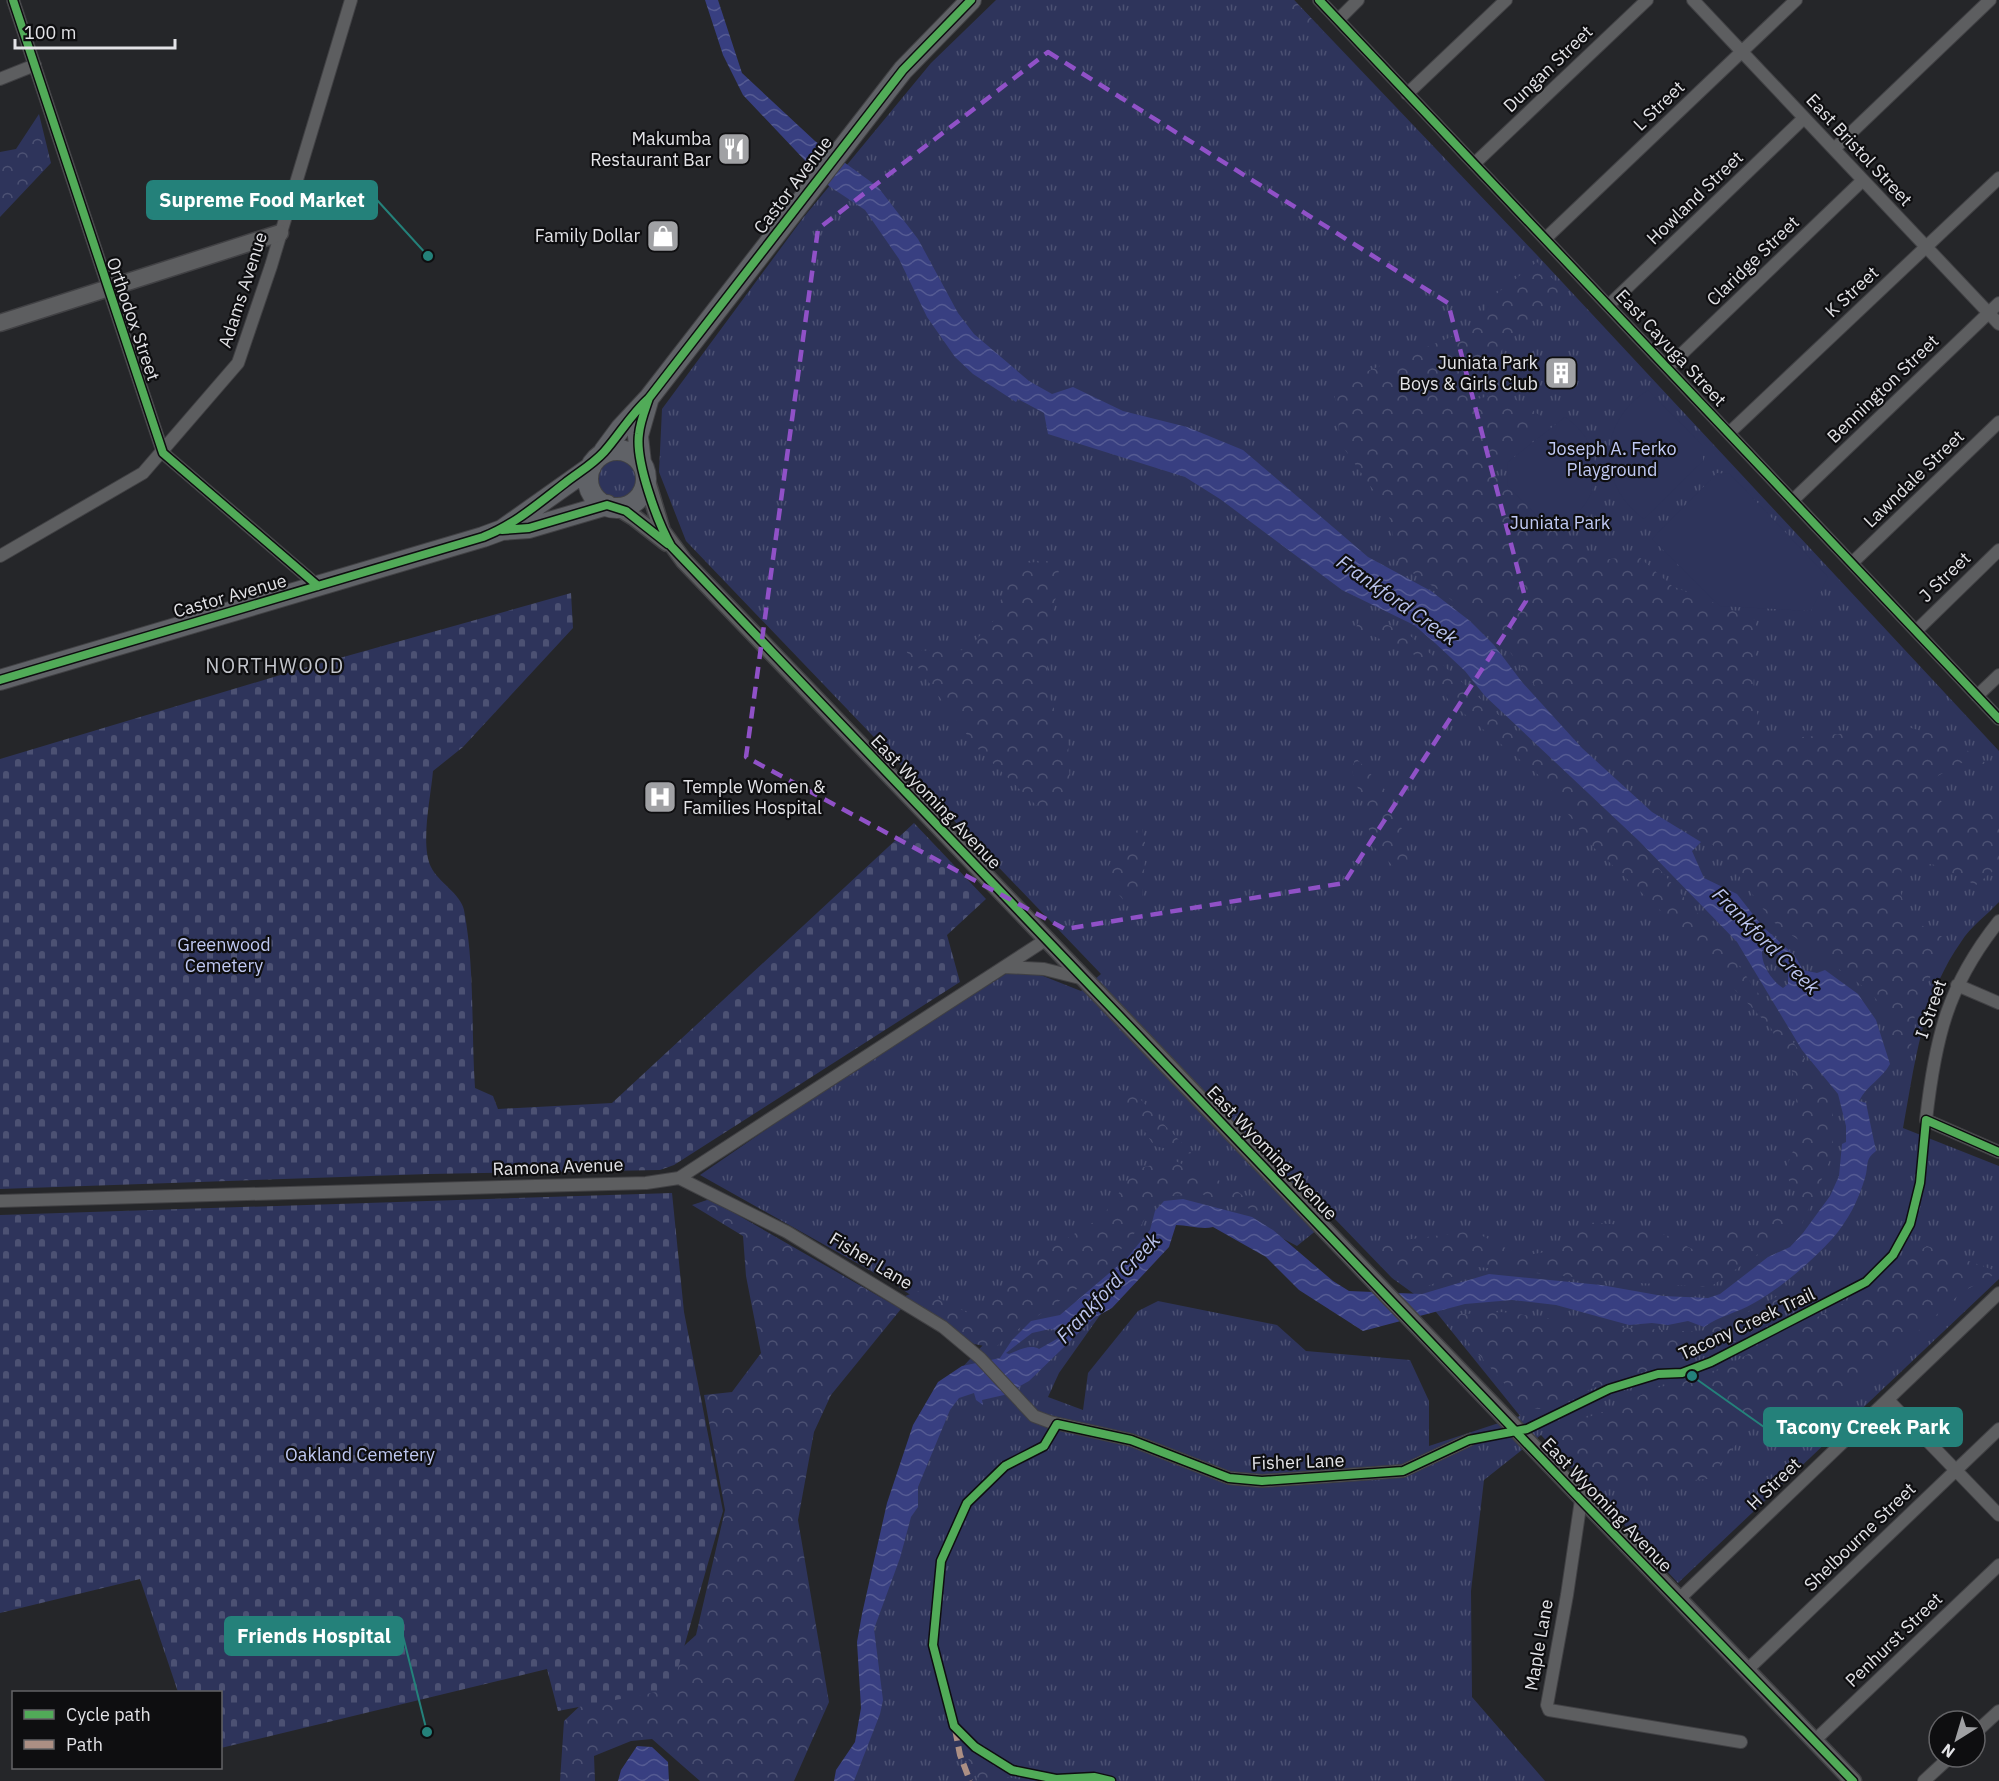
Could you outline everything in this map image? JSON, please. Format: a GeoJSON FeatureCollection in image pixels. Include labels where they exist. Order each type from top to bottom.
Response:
{"type":"FeatureCollection","features":[{"type":"Feature","properties":{"kind":"main road","name":"Castor Avenue"},"geometry":{"type":"LineString","coordinates":[[604,451],[621,428],[649,398],[850,135],[914,56],[971,0]]}},
{"type":"Feature","properties":{"kind":"main road","name":"Castor Avenue"},"geometry":{"type":"LineString","coordinates":[[644,472],[638,436],[649,398]]}},
{"type":"Feature","properties":{"kind":"main road"},"geometry":{"type":"LineString","coordinates":[[604,451],[625,451],[644,472],[641,497],[634,503],[612,506],[592,492],[589,483],[591,467],[604,451]]}},
{"type":"Feature","properties":{"kind":"main road","name":"Castor Avenue"},"geometry":{"type":"LineString","coordinates":[[502,530],[591,467]]}},
{"type":"Feature","properties":{"kind":"main road","name":"Castor Avenue"},"geometry":{"type":"LineString","coordinates":[[0,680],[502,530],[529,528],[612,506]]}},
{"type":"Feature","properties":{"kind":"street","name":"Orthodox Street"},"geometry":{"type":"LineString","coordinates":[[13,0],[106,288],[163,453]]}},
{"type":"Feature","properties":{"kind":"street","name":"Adams Avenue"},"geometry":{"type":"LineString","coordinates":[[0,556],[143,473],[163,453],[238,363],[260,303],[351,0]]}},
{"type":"Feature","properties":{"kind":"street","name":"East Cayuga Street"},"geometry":{"type":"LineString","coordinates":[[1319,0],[1610,305],[1999,719]]}},
{"type":"Feature","properties":{"kind":"street"},"geometry":{"type":"LineString","coordinates":[[1338,20],[1358,0]]}},
{"type":"Feature","properties":{"kind":"street"},"geometry":{"type":"LineString","coordinates":[[1407,94],[1506,0]]}},
{"type":"Feature","properties":{"kind":"street","name":"Dungan Street"},"geometry":{"type":"LineString","coordinates":[[1474,164],[1647,0]]}},
{"type":"Feature","properties":{"kind":"street","name":"East Bristol Street"},"geometry":{"type":"LineString","coordinates":[[1693,0],[1999,324]]}},
{"type":"Feature","properties":{"kind":"street","name":"L Street"},"geometry":{"type":"LineString","coordinates":[[1546,238],[1796,0]]}},
{"type":"Feature","properties":{"kind":"street"},"geometry":{"type":"LineString","coordinates":[[1834,149],[1990,0]]}},
{"type":"Feature","properties":{"kind":"street"},"geometry":{"type":"LineString","coordinates":[[0,79],[35,65]]}},
{"type":"Feature","properties":{"kind":"street","name":"Howland Street"},"geometry":{"type":"LineString","coordinates":[[1610,305],[1804,118]]}},
{"type":"Feature","properties":{"kind":"street","name":"K Street"},"geometry":{"type":"LineString","coordinates":[[1729,432],[1999,178]]}},
{"type":"Feature","properties":{"kind":"street","name":"Claridge Street"},"geometry":{"type":"LineString","coordinates":[[1668,367],[1863,180]]}},
{"type":"Feature","properties":{"kind":"street"},"geometry":{"type":"LineString","coordinates":[[0,323],[280,233]]}},
{"type":"Feature","properties":{"kind":"street","name":"Bennington Street"},"geometry":{"type":"LineString","coordinates":[[1792,500],[1999,303]]}},
{"type":"Feature","properties":{"kind":"street","name":"Lawndale Street"},"geometry":{"type":"LineString","coordinates":[[1853,562],[1999,422]]}},
{"type":"Feature","properties":{"kind":"street"},"geometry":{"type":"LineString","coordinates":[[163,453],[318,585]]}},
{"type":"Feature","properties":{"kind":"street","name":"East Wyoming Avenue"},"geometry":{"type":"LineString","coordinates":[[644,472],[657,519],[671,546]]}},
{"type":"Feature","properties":{"kind":"street","name":"East Wyoming Avenue"},"geometry":{"type":"LineString","coordinates":[[612,506],[635,518],[671,546],[1581,1500],[1853,1781]]}},
{"type":"Feature","properties":{"kind":"street","name":"J Street"},"geometry":{"type":"LineString","coordinates":[[1917,630],[1999,550]]}},
{"type":"Feature","properties":{"kind":"street"},"geometry":{"type":"LineString","coordinates":[[1977,696],[1999,675]]}},
{"type":"Feature","properties":{"kind":"street","name":"I Street"},"geometry":{"type":"LineString","coordinates":[[1999,921],[1971,957],[1941,1026],[1932,1067],[1926,1120],[1999,1152]]}},
{"type":"Feature","properties":{"kind":"street","name":"Ramona Avenue"},"geometry":{"type":"LineString","coordinates":[[0,1201],[646,1183],[679,1178],[1047,939]]}},
{"type":"Feature","properties":{"kind":"street"},"geometry":{"type":"LineString","coordinates":[[1003,967],[1044,969],[1084,978]]}},
{"type":"Feature","properties":{"kind":"street"},"geometry":{"type":"LineString","coordinates":[[1957,985],[1999,1003]]}},
{"type":"Feature","properties":{"kind":"street","name":"Fisher Lane"},"geometry":{"type":"LineString","coordinates":[[679,1178],[787,1232],[943,1327],[980,1358],[1034,1416],[1050,1422],[1131,1440],[1228,1478],[1262,1481],[1403,1471],[1469,1440]]}},
{"type":"Feature","properties":{"kind":"street","name":"H Street"},"geometry":{"type":"LineString","coordinates":[[1678,1600],[1999,1293]]}},
{"type":"Feature","properties":{"kind":"street"},"geometry":{"type":"LineString","coordinates":[[1888,1400],[1999,1515]]}},
{"type":"Feature","properties":{"kind":"street","name":"Shelbourne Street"},"geometry":{"type":"LineString","coordinates":[[1746,1671],[1999,1429]]}},
{"type":"Feature","properties":{"kind":"street","name":"Maple Lane"},"geometry":{"type":"LineString","coordinates":[[1581,1500],[1567,1595],[1546,1705],[1549,1710],[1741,1742]]}},
{"type":"Feature","properties":{"kind":"street","name":"Penhurst Street"},"geometry":{"type":"LineString","coordinates":[[1814,1741],[1999,1565]]}},
{"type":"Feature","properties":{"kind":"street"},"geometry":{"type":"LineString","coordinates":[[1987,1722],[1999,1711]]}},
{"type":"Feature","properties":{"kind":"street"},"geometry":{"type":"LineString","coordinates":[[1924,1781],[1937,1769]]}},
{"type":"Feature","properties":{"kind":"highlighted area"},"geometry":{"type":"Polygon","coordinates":[[[1048,52],[1448,303],[1526,601],[1344,883],[1065,929],[746,757],[818,229],[1048,52]]]}},
{"type":"Feature","properties":{"kind":"green space"},"geometry":{"type":"Polygon","coordinates":[[[996,0],[1294,0],[1536,254],[1999,751],[1999,902],[1965,937],[1937,985],[1916,1055],[1903,1128],[1999,1166],[1999,1279],[1678,1583],[1541,1435],[1484,1480],[1471,1591],[1472,1697],[1545,1781],[843,1781],[866,1724],[861,1643],[945,1386],[983,1345],[896,1285],[700,1175],[863,1063],[1009,972],[1033,972],[1081,991],[1101,974],[686,541],[659,472],[662,409],[803,218],[931,63],[996,0]],[[1333,1217],[1297,1246],[1259,1226],[1168,1219],[1059,1373],[1048,1397],[1083,1410],[1088,1373],[1138,1311],[1158,1301],[1277,1325],[1306,1351],[1410,1360],[1429,1401],[1429,1446],[1520,1416],[1432,1307],[1392,1278],[1333,1217]]]}},
{"type":"Feature","properties":{"kind":"green space"},"geometry":{"type":"Polygon","coordinates":[[[1278,0],[1294,0],[1324,32],[1321,35],[1278,0]]]}},
{"type":"Feature","properties":{"kind":"green space"},"geometry":{"type":"Polygon","coordinates":[[[39,114],[51,163],[0,217],[0,152],[16,149],[39,114]]]}},
{"type":"Feature","properties":{"kind":"green space"},"geometry":{"type":"Polygon","coordinates":[[[1537,262],[1564,291],[1504,346],[1474,400],[1503,392],[1544,418],[1491,473],[1592,561],[1638,556],[1672,586],[1756,620],[1753,699],[1765,740],[1911,728],[1950,739],[1987,764],[1960,763],[1931,780],[1944,807],[1985,812],[1999,807],[1999,866],[1976,885],[1932,864],[1902,867],[1899,887],[1908,918],[1946,939],[1915,1014],[1910,1055],[1899,1056],[1888,1040],[1888,1013],[1868,990],[1772,921],[1723,854],[1550,706],[1504,644],[1443,593],[1399,564],[1388,511],[1341,444],[1334,390],[1353,377],[1483,324],[1486,302],[1537,262]]]}},
{"type":"Feature","properties":{"kind":"green space","name":"Joseph A. Ferko Playground"},"geometry":{"type":"Polygon","coordinates":[[[1648,390],[1703,446],[1703,461],[1644,519],[1628,505],[1617,489],[1611,471],[1609,453],[1612,436],[1620,419],[1632,403],[1648,390]]]}},
{"type":"Feature","properties":{"kind":"green space","name":"Juniata Park"},"geometry":{"type":"Polygon","coordinates":[[[1565,417],[1580,430],[1590,445],[1595,461],[1595,478],[1591,493],[1582,508],[1568,520],[1550,529],[1507,485],[1508,462],[1565,417]]]}},
{"type":"Feature","properties":{"kind":"green space"},"geometry":{"type":"Polygon","coordinates":[[[618,460],[626,461],[632,466],[637,472],[637,488],[632,494],[626,499],[618,500],[610,499],[604,494],[599,488],[598,480],[599,472],[604,466],[610,461],[618,460]]]}},
{"type":"Feature","properties":{"kind":"green space"},"geometry":{"type":"Polygon","coordinates":[[[1717,473],[1730,474],[1828,577],[1811,611],[1720,606],[1652,539],[1717,473]]]}},
{"type":"Feature","properties":{"kind":"green space"},"geometry":{"type":"Polygon","coordinates":[[[1060,560],[1045,687],[1068,742],[1070,787],[1053,812],[1037,806],[976,747],[906,651],[967,650],[994,620],[1013,564],[1060,560]]]}},
{"type":"Feature","properties":{"kind":"green space","name":"Greenwood Cemetery"},"geometry":{"type":"Polygon","coordinates":[[[571,593],[573,628],[463,747],[433,771],[426,846],[431,867],[459,899],[464,910],[471,976],[475,1088],[493,1096],[498,1109],[612,1103],[914,823],[986,899],[947,935],[960,982],[674,1165],[660,1170],[429,1174],[0,1189],[0,759],[297,670],[571,593]]]}},
{"type":"Feature","properties":{"kind":"green space"},"geometry":{"type":"Polygon","coordinates":[[[1361,615],[1406,632],[1622,826],[1720,939],[1833,1099],[1833,1153],[1802,1224],[1710,1287],[1622,1282],[1478,1267],[1422,1288],[1373,1244],[1473,1231],[1521,1256],[1558,1250],[1584,1222],[1649,1227],[1700,1253],[1738,1225],[1767,1226],[1798,1194],[1784,1173],[1800,1134],[1793,1073],[1771,1028],[1660,910],[1590,844],[1542,778],[1450,702],[1417,656],[1356,628],[1361,615]]]}},
{"type":"Feature","properties":{"kind":"green space"},"geometry":{"type":"Polygon","coordinates":[[[1355,757],[1388,793],[1406,840],[1408,863],[1396,869],[1371,844],[1366,810],[1352,772],[1355,757]]]}},
{"type":"Feature","properties":{"kind":"green space"},"geometry":{"type":"Polygon","coordinates":[[[1140,821],[1146,847],[1142,896],[1129,907],[1104,876],[1111,861],[1122,861],[1131,847],[1140,821]]]}},
{"type":"Feature","properties":{"kind":"green space"},"geometry":{"type":"Polygon","coordinates":[[[1117,1088],[1141,1100],[1192,1154],[1154,1146],[1117,1088]]]}},
{"type":"Feature","properties":{"kind":"green space"},"geometry":{"type":"Polygon","coordinates":[[[1173,1160],[1229,1185],[1267,1214],[1201,1194],[1157,1197],[1142,1224],[1103,1271],[1004,1339],[995,1348],[974,1344],[905,1296],[922,1290],[976,1317],[1028,1262],[1102,1217],[1136,1169],[1173,1160]]]}},
{"type":"Feature","properties":{"kind":"green space","name":"Oakland Cemetery"},"geometry":{"type":"Polygon","coordinates":[[[672,1193],[684,1312],[723,1511],[672,1689],[558,1711],[547,1669],[222,1748],[222,1691],[178,1691],[140,1579],[0,1613],[0,1215],[672,1193]]]}},
{"type":"Feature","properties":{"kind":"green space"},"geometry":{"type":"Polygon","coordinates":[[[710,1199],[901,1309],[831,1395],[814,1432],[798,1520],[829,1702],[794,1781],[700,1781],[652,1739],[631,1741],[594,1756],[595,1781],[560,1781],[564,1721],[602,1685],[653,1674],[696,1635],[725,1510],[704,1395],[732,1392],[761,1353],[746,1276],[743,1236],[692,1205],[710,1199]]]}},
{"type":"Feature","properties":{"kind":"green space"},"geometry":{"type":"Polygon","coordinates":[[[1927,1246],[1999,1272],[1962,1292],[1829,1411],[1765,1409],[1708,1479],[1597,1487],[1544,1433],[1625,1404],[1652,1389],[1709,1375],[1859,1295],[1901,1261],[1927,1246]]]}},
{"type":"Feature","properties":{"kind":"green space"},"geometry":{"type":"Polygon","coordinates":[[[1780,1295],[1791,1306],[1734,1343],[1596,1387],[1540,1409],[1525,1407],[1444,1315],[1502,1312],[1615,1327],[1699,1332],[1727,1323],[1780,1295]]]}},
{"type":"Feature","properties":{"kind":"green space"},"geometry":{"type":"Polygon","coordinates":[[[963,1748],[1007,1777],[1029,1781],[979,1781],[963,1748]]]}},
{"type":"Feature","properties":{"kind":"water","name":"Frankford Creek"},"geometry":{"type":"Polygon","coordinates":[[[705,0],[718,0],[742,73],[815,141],[878,187],[918,239],[958,313],[974,334],[1029,381],[1052,394],[1073,387],[1123,411],[1187,427],[1243,450],[1368,557],[1431,591],[1470,621],[1494,645],[1522,682],[1582,748],[1652,812],[1701,842],[1692,851],[1704,878],[1737,894],[1762,926],[1795,956],[1803,970],[1817,973],[1825,970],[1858,994],[1876,1020],[1890,1064],[1859,1101],[1866,1103],[1876,1151],[1868,1160],[1859,1195],[1843,1225],[1814,1257],[1775,1290],[1704,1327],[1688,1321],[1668,1325],[1652,1323],[1629,1325],[1556,1305],[1512,1300],[1465,1304],[1363,1331],[1299,1290],[1266,1257],[1213,1227],[1176,1225],[1169,1247],[1112,1308],[1094,1318],[1029,1381],[1004,1395],[982,1400],[983,1405],[976,1400],[974,1393],[959,1398],[950,1410],[918,1487],[918,1507],[911,1517],[900,1558],[874,1629],[883,1700],[880,1714],[854,1781],[834,1781],[836,1770],[855,1742],[861,1708],[857,1642],[862,1614],[887,1503],[913,1425],[938,1382],[962,1366],[1000,1358],[1012,1340],[1031,1321],[1060,1315],[1127,1258],[1150,1230],[1155,1211],[1164,1201],[1183,1199],[1252,1217],[1273,1230],[1333,1281],[1349,1291],[1422,1294],[1489,1274],[1601,1285],[1663,1296],[1708,1298],[1720,1294],[1768,1257],[1790,1247],[1803,1233],[1830,1196],[1839,1176],[1842,1144],[1846,1142],[1846,1126],[1838,1094],[1802,1050],[1737,942],[1639,841],[1485,696],[1465,671],[1414,625],[1342,590],[1220,499],[1185,477],[1048,434],[1044,413],[1018,399],[1016,402],[973,374],[955,357],[927,317],[899,259],[865,210],[829,186],[743,95],[723,55],[705,0]],[[1762,951],[1763,962],[1768,972],[1783,988],[1788,984],[1788,967],[1783,957],[1770,951],[1762,951]],[[1050,1329],[1032,1333],[1006,1353],[1028,1347],[1039,1349],[1062,1336],[1063,1331],[1050,1329]]]}},
{"type":"Feature","properties":{"kind":"water"},"geometry":{"type":"Polygon","coordinates":[[[637,1746],[652,1747],[668,1762],[669,1781],[618,1781],[621,1770],[637,1746]]]}},
{"type":"Feature","properties":{"kind":"marked path"},"geometry":{"type":"LineString","coordinates":[[955,1729],[960,1755],[970,1781]]}},
{"type":"Feature","properties":{"kind":"cycle path"},"geometry":{"type":"LineString","coordinates":[[13,0],[163,453],[318,586]]}},
{"type":"Feature","properties":{"kind":"cycle path"},"geometry":{"type":"LineString","coordinates":[[0,680],[483,537],[526,513],[604,452],[649,398],[903,70],[971,0]]}},
{"type":"Feature","properties":{"kind":"cycle path"},"geometry":{"type":"LineString","coordinates":[[1319,0],[1999,719]]}},
{"type":"Feature","properties":{"kind":"cycle path"},"geometry":{"type":"LineString","coordinates":[[649,398],[640,430],[640,459],[654,507],[671,546],[1581,1500],[1853,1781]]}},
{"type":"Feature","properties":{"kind":"cycle path"},"geometry":{"type":"LineString","coordinates":[[502,530],[529,528],[607,505],[626,511],[668,544]]}},
{"type":"Feature","properties":{"kind":"cycle path","name":"Tacony Creek Trail"},"geometry":{"type":"LineString","coordinates":[[1111,1781],[1094,1777],[1056,1779],[1012,1770],[975,1747],[954,1726],[933,1645],[941,1561],[967,1503],[1005,1466],[1044,1446],[1057,1424],[1131,1440],[1229,1478],[1262,1481],[1403,1471],[1469,1440],[1527,1429],[1609,1389],[1658,1374],[1682,1373],[1711,1362],[1866,1282],[1893,1255],[1910,1224],[1920,1183],[1926,1120],[1999,1152]]}},
{"type":"Feature","properties":{"kind":"place","name":"Makumba Restaurant Bar"},"geometry":{"type":"Point","coordinates":[734,149]}},
{"type":"Feature","properties":{"kind":"place","name":"Family Dollar"},"geometry":{"type":"Point","coordinates":[663,236]}},
{"type":"Feature","properties":{"kind":"place","name":"Supreme Food Market"},"geometry":{"type":"Point","coordinates":[428,256]}},
{"type":"Feature","properties":{"kind":"place","name":"Juniata Park Boys & Girls Club"},"geometry":{"type":"Point","coordinates":[1561,373]}},
{"type":"Feature","properties":{"kind":"place","name":"Temple Women & Families Hospital"},"geometry":{"type":"Point","coordinates":[660,797]}},
{"type":"Feature","properties":{"kind":"place","name":"Tacony Creek Park"},"geometry":{"type":"Point","coordinates":[1692,1376]}},
{"type":"Feature","properties":{"kind":"place","name":"Friends Hospital"},"geometry":{"type":"Point","coordinates":[427,1732]}},
{"type":"Feature","properties":{"kind":"district","name":"NORTHWOOD"},"geometry":{"type":"Point","coordinates":[275,666]}}]}
